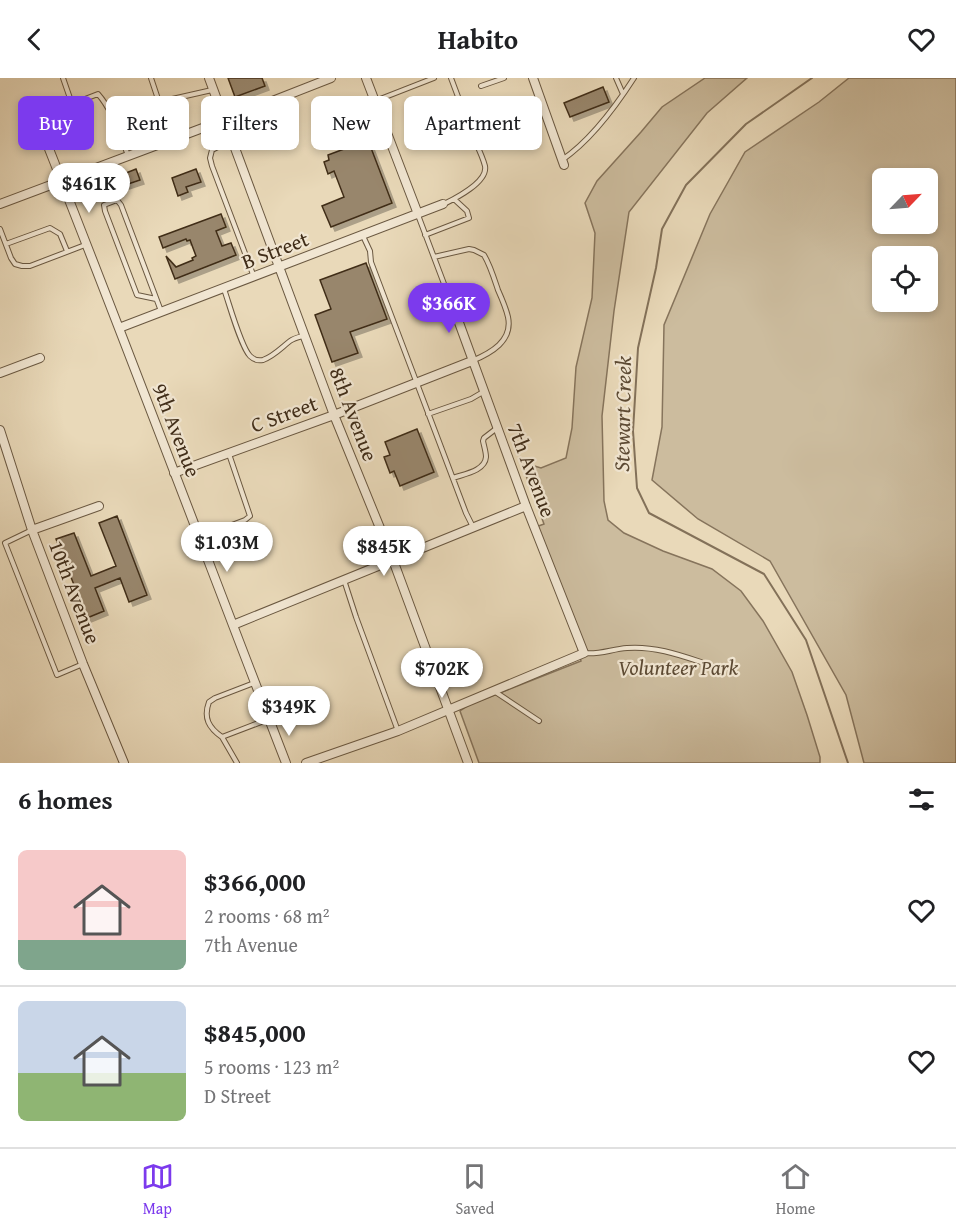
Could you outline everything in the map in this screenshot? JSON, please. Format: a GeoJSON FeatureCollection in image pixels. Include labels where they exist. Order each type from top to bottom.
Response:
{"type":"FeatureCollection","features":[{"type":"Feature","properties":{"kind":"street","name":"8th Avenue"},"geometry":{"type":"LineString","coordinates":[[208,78],[215,96]]}},
{"type":"Feature","properties":{"kind":"street"},"geometry":{"type":"LineString","coordinates":[[285,96],[331,78]]}},
{"type":"Feature","properties":{"kind":"street"},"geometry":{"type":"LineString","coordinates":[[366,78],[372,96]]}},
{"type":"Feature","properties":{"kind":"street"},"geometry":{"type":"LineString","coordinates":[[533,78],[563,163]]}},
{"type":"Feature","properties":{"kind":"street"},"geometry":{"type":"LineString","coordinates":[[0,204],[201,128]]}},
{"type":"Feature","properties":{"kind":"street"},"geometry":{"type":"LineString","coordinates":[[392,147],[418,214]]}},
{"type":"Feature","properties":{"kind":"street","name":"9th Avenue"},"geometry":{"type":"LineString","coordinates":[[50,150],[286,763]]}},
{"type":"Feature","properties":{"kind":"street","name":"8th Avenue"},"geometry":{"type":"LineString","coordinates":[[236,150],[334,415],[393,560],[468,763]]}},
{"type":"Feature","properties":{"kind":"street","name":"B Street"},"geometry":{"type":"LineString","coordinates":[[119,328],[443,204]]}},
{"type":"Feature","properties":{"kind":"street","name":"7th Avenue"},"geometry":{"type":"LineString","coordinates":[[450,298],[526,506],[584,653]]}},
{"type":"Feature","properties":{"kind":"street"},"geometry":{"type":"LineString","coordinates":[[0,373],[40,358]]}},
{"type":"Feature","properties":{"kind":"street","name":"C Street"},"geometry":{"type":"LineString","coordinates":[[174,473],[334,415],[472,361]]}},
{"type":"Feature","properties":{"kind":"street","name":"10th Avenue"},"geometry":{"type":"LineString","coordinates":[[0,430],[32,530],[124,763]]}},
{"type":"Feature","properties":{"kind":"street"},"geometry":{"type":"LineString","coordinates":[[32,530],[99,506]]}},
{"type":"Feature","properties":{"kind":"street"},"geometry":{"type":"LineString","coordinates":[[233,625],[526,506]]}},
{"type":"Feature","properties":{"kind":"street"},"geometry":{"type":"LineString","coordinates":[[306,763],[398,731],[584,653]]}},
{"type":"Feature","properties":{"kind":"lane"},"geometry":{"type":"LineString","coordinates":[[63,78],[69,96]]}},
{"type":"Feature","properties":{"kind":"lane"},"geometry":{"type":"LineString","coordinates":[[150,78],[159,102],[213,90]]}},
{"type":"Feature","properties":{"kind":"lane"},"geometry":{"type":"LineString","coordinates":[[387,96],[434,78]]}},
{"type":"Feature","properties":{"kind":"lane"},"geometry":{"type":"LineString","coordinates":[[451,78],[458,96]]}},
{"type":"Feature","properties":{"kind":"lane"},"geometry":{"type":"LineString","coordinates":[[481,87],[504,78]]}},
{"type":"Feature","properties":{"kind":"lane"},"geometry":{"type":"LineString","coordinates":[[616,78],[623,95]]}},
{"type":"Feature","properties":{"kind":"lane"},"geometry":{"type":"LineString","coordinates":[[563,163],[615,107],[634,78]]}},
{"type":"Feature","properties":{"kind":"lane"},"geometry":{"type":"LineString","coordinates":[[93,96],[98,94],[106,103],[128,155]]}},
{"type":"Feature","properties":{"kind":"lane"},"geometry":{"type":"LineString","coordinates":[[212,150],[210,158],[254,277]]}},
{"type":"Feature","properties":{"kind":"lane"},"geometry":{"type":"LineString","coordinates":[[443,204],[454,199],[484,176],[485,168],[478,150]]}},
{"type":"Feature","properties":{"kind":"lane"},"geometry":{"type":"LineString","coordinates":[[426,235],[469,218],[467,211],[454,199]]}},
{"type":"Feature","properties":{"kind":"lane"},"geometry":{"type":"LineString","coordinates":[[156,299],[137,295],[104,205],[117,200],[121,205],[161,312]]}},
{"type":"Feature","properties":{"kind":"lane"},"geometry":{"type":"LineString","coordinates":[[418,214],[450,298]]}},
{"type":"Feature","properties":{"kind":"lane"},"geometry":{"type":"LineString","coordinates":[[6,244],[50,228],[60,234],[67,251]]}},
{"type":"Feature","properties":{"kind":"lane"},"geometry":{"type":"LineString","coordinates":[[0,229],[15,264],[22,266],[30,266],[87,244]]}},
{"type":"Feature","properties":{"kind":"lane"},"geometry":{"type":"LineString","coordinates":[[363,235],[416,383],[473,527]]}},
{"type":"Feature","properties":{"kind":"lane"},"geometry":{"type":"LineString","coordinates":[[434,257],[469,249],[479,251],[484,255],[507,314],[508,326],[504,340],[499,347],[472,361]]}},
{"type":"Feature","properties":{"kind":"lane"},"geometry":{"type":"LineString","coordinates":[[224,289],[247,352],[256,360],[262,360],[292,340],[304,335]]}},
{"type":"Feature","properties":{"kind":"lane"},"geometry":{"type":"LineString","coordinates":[[428,414],[484,392]]}},
{"type":"Feature","properties":{"kind":"lane"},"geometry":{"type":"LineString","coordinates":[[453,478],[479,469],[486,458],[484,438],[497,428]]}},
{"type":"Feature","properties":{"kind":"lane"},"geometry":{"type":"LineString","coordinates":[[200,537],[250,516],[228,453]]}},
{"type":"Feature","properties":{"kind":"lane"},"geometry":{"type":"LineString","coordinates":[[32,530],[5,543],[57,675],[83,664]]}},
{"type":"Feature","properties":{"kind":"lane"},"geometry":{"type":"LineString","coordinates":[[344,579],[398,731]]}},
{"type":"Feature","properties":{"kind":"lane"},"geometry":{"type":"LineString","coordinates":[[584,653],[592,654],[627,648],[662,650],[701,662]]}},
{"type":"Feature","properties":{"kind":"lane"},"geometry":{"type":"LineString","coordinates":[[237,763],[222,737],[214,732],[209,724],[206,716],[209,702],[255,683]]}},
{"type":"Feature","properties":{"kind":"lane"},"geometry":{"type":"LineString","coordinates":[[494,691],[539,721]]}},
{"type":"Feature","properties":{"kind":"lane"},"geometry":{"type":"LineString","coordinates":[[222,737],[269,719]]}},
{"type":"Feature","properties":{"kind":"green space","name":"Volunteer Park"},"geometry":{"type":"Polygon","coordinates":[[[705,78],[747,78],[707,113],[629,212],[614,311],[602,416],[604,501],[608,520],[624,533],[663,551],[712,569],[741,591],[763,621],[792,672],[820,763],[479,763],[460,711],[469,705],[581,661],[576,641],[533,528],[544,524],[521,462],[541,468],[566,458],[572,428],[576,367],[592,298],[595,233],[585,203],[597,181],[662,107],[705,78]]]}},
{"type":"Feature","properties":{"kind":"green space"},"geometry":{"type":"Polygon","coordinates":[[[849,78],[956,78],[956,763],[864,763],[846,695],[770,561],[698,519],[652,480],[662,427],[664,325],[710,214],[745,152],[819,102],[849,78]]]}},
{"type":"Feature","properties":{"kind":"building"},"geometry":{"type":"Polygon","coordinates":[[[228,78],[262,78],[265,86],[235,96],[228,78]]]}},
{"type":"Feature","properties":{"kind":"building"},"geometry":{"type":"Polygon","coordinates":[[[603,87],[609,102],[570,117],[564,103],[603,87]]]}},
{"type":"Feature","properties":{"kind":"building"},"geometry":{"type":"Polygon","coordinates":[[[341,150],[372,150],[392,203],[331,227],[322,206],[344,197],[334,171],[328,174],[324,162],[329,160],[328,155],[341,150]]]}},
{"type":"Feature","properties":{"kind":"building"},"geometry":{"type":"Polygon","coordinates":[[[136,169],[140,180],[125,185],[121,175],[136,169]]]}},
{"type":"Feature","properties":{"kind":"building"},"geometry":{"type":"Polygon","coordinates":[[[196,169],[201,182],[186,187],[188,192],[178,196],[172,178],[196,169]]]}},
{"type":"Feature","properties":{"kind":"building"},"geometry":{"type":"Polygon","coordinates":[[[221,214],[226,227],[216,231],[222,246],[231,243],[236,255],[175,279],[166,256],[176,267],[193,260],[192,258],[196,256],[190,240],[186,239],[163,248],[159,237],[221,214]]]}},
{"type":"Feature","properties":{"kind":"building"},"geometry":{"type":"Polygon","coordinates":[[[366,263],[387,319],[350,332],[358,353],[332,362],[315,315],[331,309],[320,280],[366,263]]]}},
{"type":"Feature","properties":{"kind":"building"},"geometry":{"type":"Polygon","coordinates":[[[417,429],[434,472],[400,486],[394,471],[390,473],[384,457],[390,455],[385,442],[417,429]]]}},
{"type":"Feature","properties":{"kind":"building"},"geometry":{"type":"Polygon","coordinates":[[[117,516],[147,595],[129,602],[120,578],[95,588],[104,611],[87,618],[56,539],[74,533],[91,576],[116,566],[99,523],[117,516]]]}},
{"type":"Feature","properties":{"kind":"waterway","name":"Stewart Creek"},"geometry":{"type":"LineString","coordinates":[[812,78],[746,124],[686,185],[662,229],[656,268],[638,348],[633,431],[637,488],[649,513],[764,574],[806,640],[848,763]]}}]}
